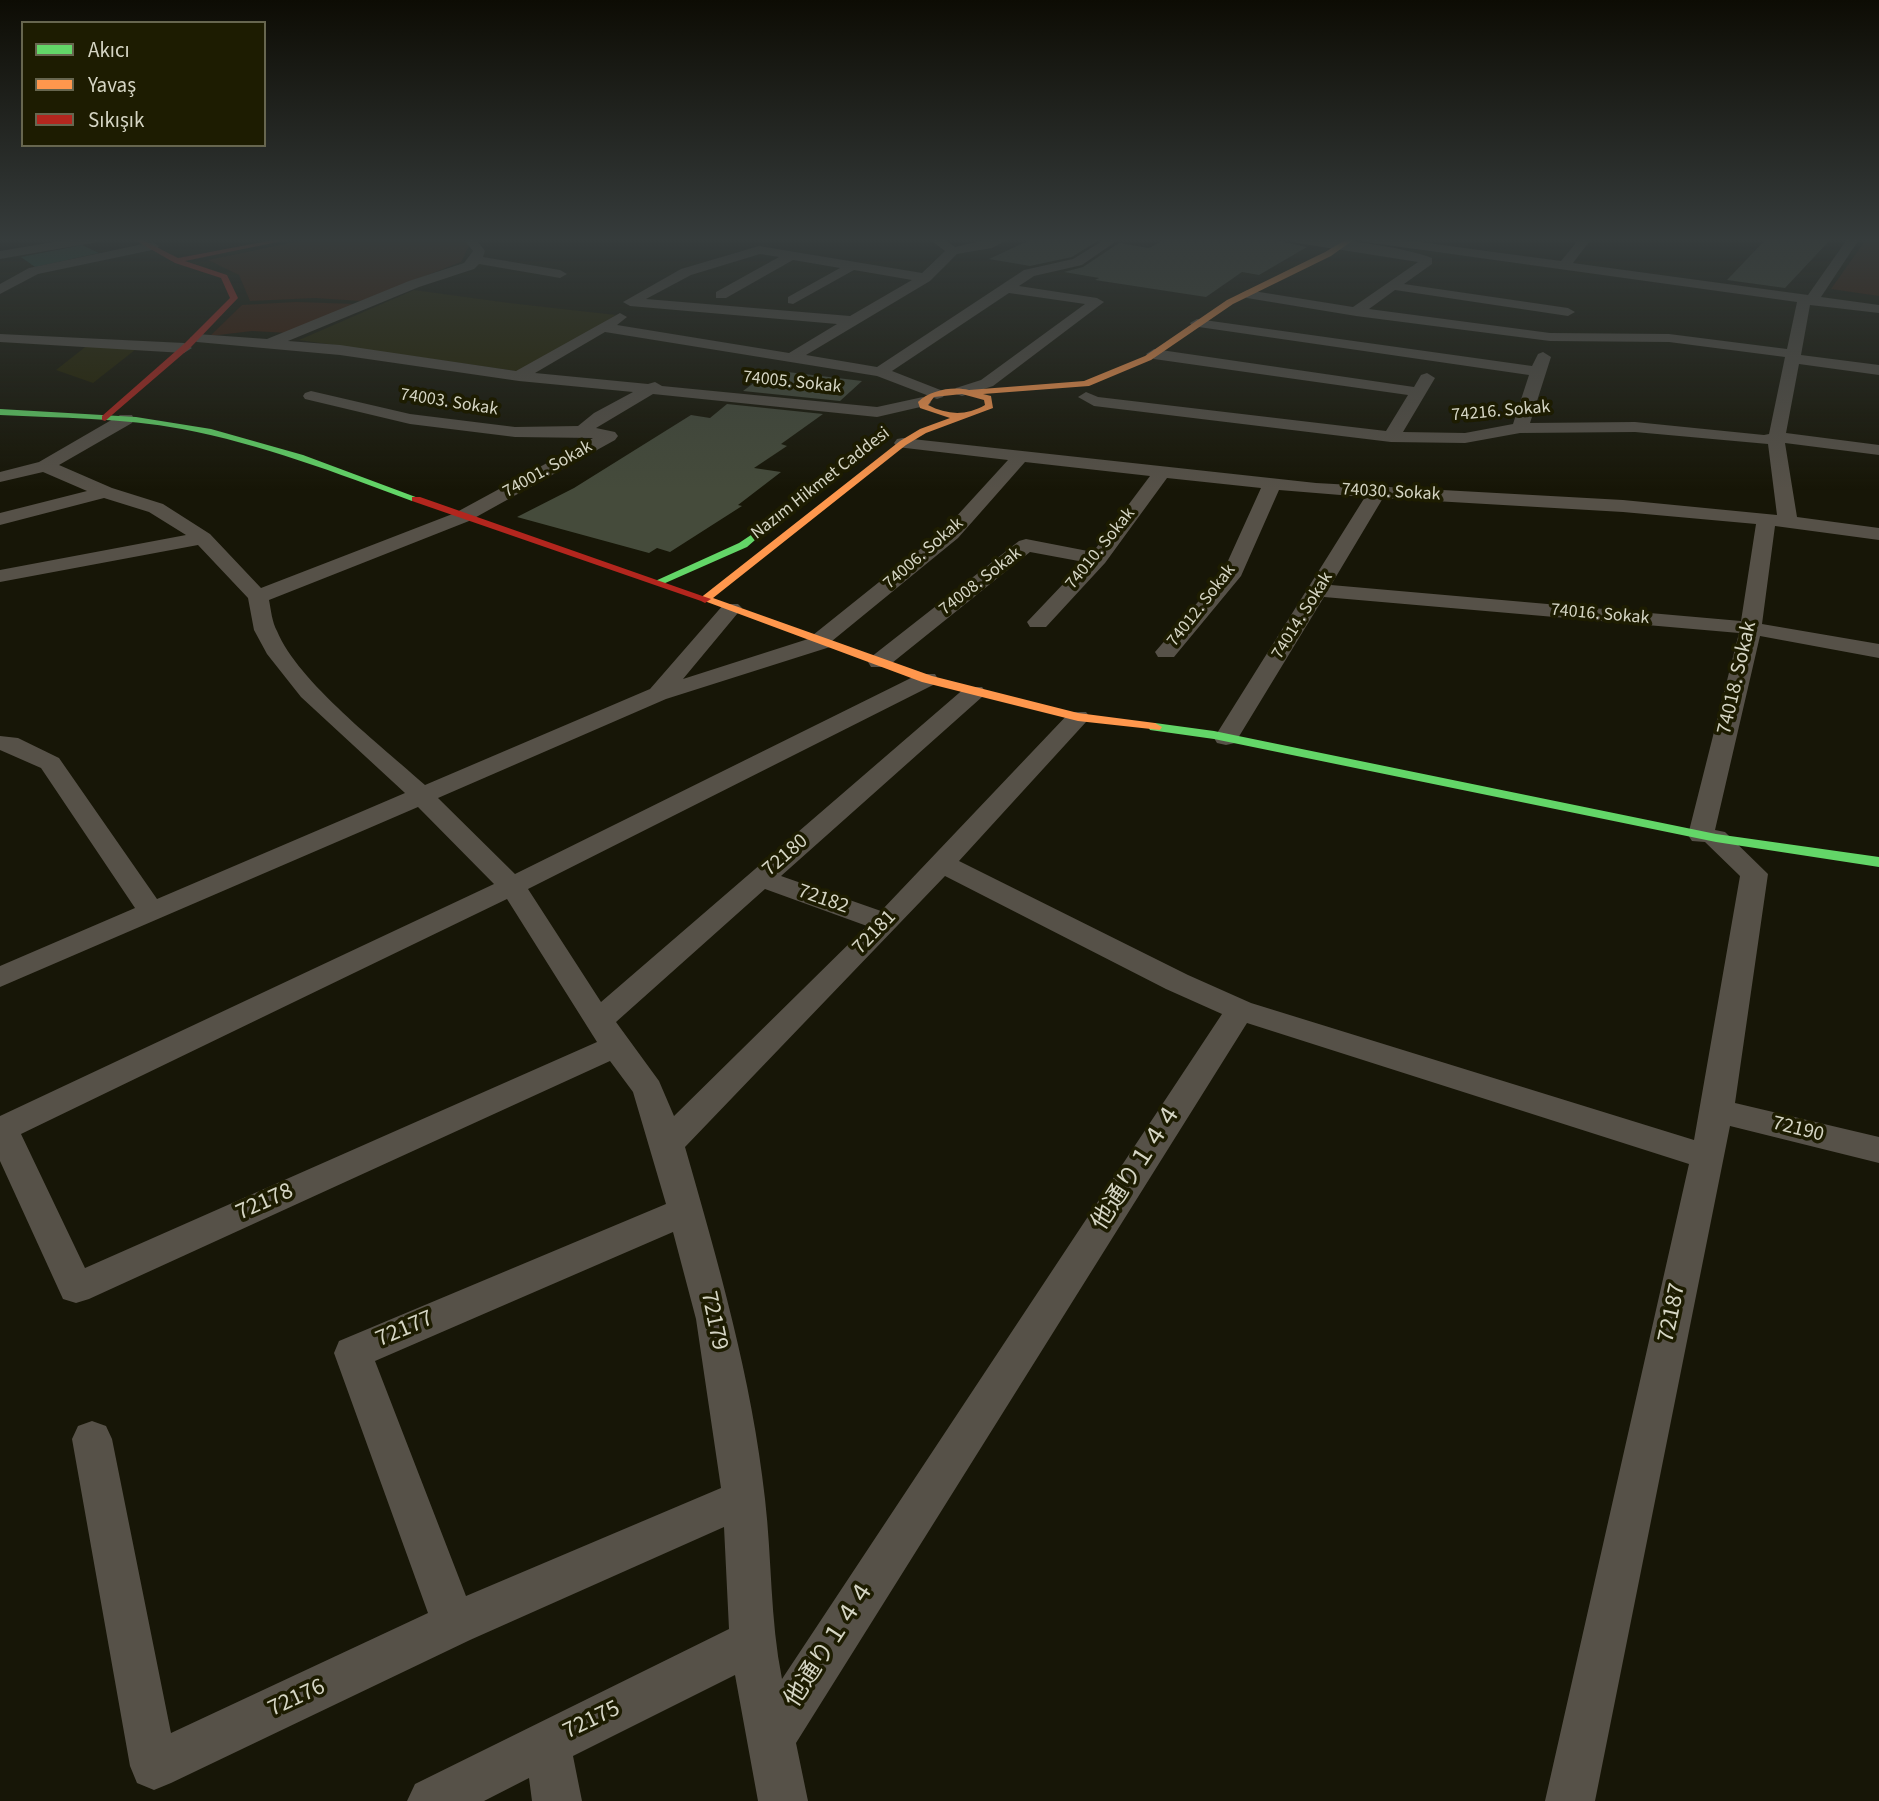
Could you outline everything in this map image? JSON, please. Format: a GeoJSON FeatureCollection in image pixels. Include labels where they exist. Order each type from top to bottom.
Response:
{"type":"FeatureCollection","features":[{"type":"Feature","properties":{"kind":"main road"},"geometry":{"type":"LineString","coordinates":[[116,419],[211,322]]}},
{"type":"Feature","properties":{"kind":"main road"},"geometry":{"type":"LineString","coordinates":[[967,392],[1065,388],[1086,384],[1151,356],[1197,323]]}},
{"type":"Feature","properties":{"kind":"main road"},"geometry":{"type":"LineString","coordinates":[[1038,404],[1107,394],[1122,387],[1138,374],[1151,356]]}},
{"type":"Feature","properties":{"kind":"main road"},"geometry":{"type":"LineString","coordinates":[[928,401],[946,415],[974,414],[990,406],[991,402],[967,392]]}},
{"type":"Feature","properties":{"kind":"main road","name":"Nazım Hikmet Caddesi"},"geometry":{"type":"LineString","coordinates":[[882,429],[899,414],[928,401],[967,392]]}},
{"type":"Feature","properties":{"kind":"main road","name":"Nazım Hikmet Caddesi"},"geometry":{"type":"LineString","coordinates":[[705,599],[903,443],[923,431],[974,414],[1003,410]]}},
{"type":"Feature","properties":{"kind":"main road"},"geometry":{"type":"LineString","coordinates":[[0,412],[116,419],[216,433],[312,460],[462,517],[659,582],[928,679],[1078,717],[1226,738],[1708,836],[1879,862]]}},
{"type":"Feature","properties":{"kind":"main road","name":"Nazım Hikmet Caddesi"},"geometry":{"type":"LineString","coordinates":[[659,582],[743,545],[775,519]]}},
{"type":"Feature","properties":{"kind":"street"},"geometry":{"type":"LineString","coordinates":[[270,343],[321,322]]}},
{"type":"Feature","properties":{"kind":"street"},"geometry":{"type":"LineString","coordinates":[[519,376],[611,322]]}},
{"type":"Feature","properties":{"kind":"street"},"geometry":{"type":"LineString","coordinates":[[789,359],[851,322]]}},
{"type":"Feature","properties":{"kind":"street"},"geometry":{"type":"LineString","coordinates":[[880,372],[955,322]]}},
{"type":"Feature","properties":{"kind":"street"},"geometry":{"type":"LineString","coordinates":[[967,392],[987,383],[1070,322]]}},
{"type":"Feature","properties":{"kind":"street"},"geometry":{"type":"LineString","coordinates":[[1386,322],[1538,372]]}},
{"type":"Feature","properties":{"kind":"street"},"geometry":{"type":"LineString","coordinates":[[1391,437],[1437,360],[1470,322]]}},
{"type":"Feature","properties":{"kind":"street"},"geometry":{"type":"LineString","coordinates":[[1776,436],[1800,322]]}},
{"type":"Feature","properties":{"kind":"street"},"geometry":{"type":"LineString","coordinates":[[1197,323],[1450,343],[1550,337],[1669,338],[1879,370]]}},
{"type":"Feature","properties":{"kind":"street"},"geometry":{"type":"LineString","coordinates":[[604,327],[880,372],[928,401]]}},
{"type":"Feature","properties":{"kind":"street"},"geometry":{"type":"LineString","coordinates":[[1520,428],[1550,337]]}},
{"type":"Feature","properties":{"kind":"street","name":"74005. Sokak"},"geometry":{"type":"LineString","coordinates":[[0,338],[270,343],[519,376],[655,387],[877,412],[928,401]]}},
{"type":"Feature","properties":{"kind":"street"},"geometry":{"type":"LineString","coordinates":[[1151,356],[1418,393]]}},
{"type":"Feature","properties":{"kind":"street","name":"74001. Sokak"},"geometry":{"type":"LineString","coordinates":[[582,431],[600,417],[655,387]]}},
{"type":"Feature","properties":{"kind":"street","name":"74003. Sokak"},"geometry":{"type":"LineString","coordinates":[[311,396],[410,419],[515,432],[582,431]]}},
{"type":"Feature","properties":{"kind":"street","name":"74216. Sokak"},"geometry":{"type":"LineString","coordinates":[[1087,397],[1094,401],[1391,437],[1465,438],[1520,428],[1634,427],[1764,440],[1776,436],[1879,450]]}},
{"type":"Feature","properties":{"kind":"street"},"geometry":{"type":"LineString","coordinates":[[0,477],[45,466],[116,419]]}},
{"type":"Feature","properties":{"kind":"street","name":"74001. Sokak"},"geometry":{"type":"LineString","coordinates":[[462,517],[609,436],[582,431]]}},
{"type":"Feature","properties":{"kind":"street","name":"74018. Sokak"},"geometry":{"type":"LineString","coordinates":[[1708,836],[1751,628],[1777,521],[1776,436]]}},
{"type":"Feature","properties":{"kind":"street","name":"74030. Sokak"},"geometry":{"type":"LineString","coordinates":[[903,443],[1317,489],[1623,506],[1879,534]]}},
{"type":"Feature","properties":{"kind":"street","name":"74006. Sokak"},"geometry":{"type":"LineString","coordinates":[[820,641],[951,534],[1020,457]]}},
{"type":"Feature","properties":{"kind":"street"},"geometry":{"type":"LineString","coordinates":[[45,466],[105,492],[156,508],[203,538],[258,597],[462,517]]}},
{"type":"Feature","properties":{"kind":"street","name":"74010. Sokak"},"geometry":{"type":"LineString","coordinates":[[1038,622],[1098,559],[1161,473]]}},
{"type":"Feature","properties":{"kind":"street","name":"74012. Sokak"},"geometry":{"type":"LineString","coordinates":[[1166,652],[1231,576],[1273,483]]}},
{"type":"Feature","properties":{"kind":"street"},"geometry":{"type":"LineString","coordinates":[[0,519],[105,492]]}},
{"type":"Feature","properties":{"kind":"street","name":"74014. Sokak"},"geometry":{"type":"LineString","coordinates":[[1226,738],[1320,590],[1377,492]]}},
{"type":"Feature","properties":{"kind":"street"},"geometry":{"type":"LineString","coordinates":[[0,576],[203,538]]}},
{"type":"Feature","properties":{"kind":"street","name":"74008. Sokak"},"geometry":{"type":"LineString","coordinates":[[879,662],[1026,545],[1098,559]]}},
{"type":"Feature","properties":{"kind":"street","name":"74016. Sokak"},"geometry":{"type":"LineString","coordinates":[[1320,590],[1751,628],[1879,651]]}},
{"type":"Feature","properties":{"kind":"street","name":"72179"},"geometry":{"type":"LineString","coordinates":[[258,597],[265,630],[278,654],[309,692],[421,794],[512,886],[607,1033],[648,1089],[667,1144],[715,1318],[744,1498],[752,1643],[783,1801]]}},
{"type":"Feature","properties":{"kind":"street"},"geometry":{"type":"LineString","coordinates":[[658,694],[731,608]]}},
{"type":"Feature","properties":{"kind":"street"},"geometry":{"type":"LineString","coordinates":[[0,977],[658,694],[820,641]]}},
{"type":"Feature","properties":{"kind":"street"},"geometry":{"type":"LineString","coordinates":[[1,1129],[512,886],[928,679]]}},
{"type":"Feature","properties":{"kind":"street","name":"72180"},"geometry":{"type":"LineString","coordinates":[[607,1033],[760,878],[974,692]]}},
{"type":"Feature","properties":{"kind":"street","name":"72181"},"geometry":{"type":"LineString","coordinates":[[667,1144],[886,923],[1078,717]]}},
{"type":"Feature","properties":{"kind":"street"},"geometry":{"type":"LineString","coordinates":[[0,743],[9,743],[50,763],[152,912]]}},
{"type":"Feature","properties":{"kind":"street","name":"72187"},"geometry":{"type":"LineString","coordinates":[[1570,1801],[1717,1111],[1754,874],[1708,836]]}},
{"type":"Feature","properties":{"kind":"street"},"geometry":{"type":"LineString","coordinates":[[941,863],[1177,982],[1240,1010],[1706,1157]]}},
{"type":"Feature","properties":{"kind":"street","name":"72182"},"geometry":{"type":"LineString","coordinates":[[760,878],[886,923]]}},
{"type":"Feature","properties":{"kind":"street","name":"他通り１４４"},"geometry":{"type":"LineString","coordinates":[[771,1738],[1240,1010]]}},
{"type":"Feature","properties":{"kind":"street","name":"72178"},"geometry":{"type":"LineString","coordinates":[[1,1129],[76,1288],[607,1033]]}},
{"type":"Feature","properties":{"kind":"street","name":"72190"},"geometry":{"type":"LineString","coordinates":[[1717,1111],[1879,1150]]}},
{"type":"Feature","properties":{"kind":"street","name":"72177"},"geometry":{"type":"LineString","coordinates":[[454,1624],[353,1353],[686,1211]]}},
{"type":"Feature","properties":{"kind":"street","name":"72176"},"geometry":{"type":"LineString","coordinates":[[92,1439],[154,1766],[454,1624],[744,1498]]}},
{"type":"Feature","properties":{"kind":"street","name":"72175"},"geometry":{"type":"LineString","coordinates":[[432,1801],[752,1643]]}},
{"type":"Feature","properties":{"kind":"street"},"geometry":{"type":"LineString","coordinates":[[547,1742],[557,1801]]}},
{"type":"Feature","properties":{"kind":"shaded area"},"geometry":{"type":"Polygon","coordinates":[[[224,322],[314,322],[289,333],[252,331],[210,336],[224,322]]]}},
{"type":"Feature","properties":{"kind":"shaded area"},"geometry":{"type":"Polygon","coordinates":[[[340,322],[605,322],[533,368],[516,371],[299,340],[340,322]]]}},
{"type":"Feature","properties":{"kind":"shaded area"},"geometry":{"type":"Polygon","coordinates":[[[89,344],[140,346],[93,383],[56,370],[89,344]]]}},
{"type":"Feature","properties":{"kind":"building"},"geometry":{"type":"Polygon","coordinates":[[[771,370],[862,381],[840,401],[743,391],[771,370]]]}},
{"type":"Feature","properties":{"kind":"building"},"geometry":{"type":"Polygon","coordinates":[[[727,404],[823,414],[781,444],[787,446],[754,468],[781,472],[738,505],[742,506],[670,552],[657,548],[649,553],[517,517],[574,488],[691,415],[710,418],[727,404]]]}},
{"type":"Feature","properties":{"kind":"traffic: fast"},"geometry":{"type":"LineString","coordinates":[[0,412],[136,420],[211,432],[300,457],[416,499]]}},
{"type":"Feature","properties":{"kind":"traffic: fast"},"geometry":{"type":"LineString","coordinates":[[659,582],[743,545],[757,534]]}},
{"type":"Feature","properties":{"kind":"traffic: fast"},"geometry":{"type":"LineString","coordinates":[[1155,727],[1214,735],[1716,838],[1879,862]]}},
{"type":"Feature","properties":{"kind":"traffic: slow"},"geometry":{"type":"LineString","coordinates":[[972,392],[1086,384],[1148,358],[1201,322]]}},
{"type":"Feature","properties":{"kind":"traffic: slow"},"geometry":{"type":"LineString","coordinates":[[962,391],[988,398],[990,406],[965,416],[939,413],[923,406],[923,402],[931,395],[962,391]]}},
{"type":"Feature","properties":{"kind":"traffic: slow"},"geometry":{"type":"LineString","coordinates":[[705,599],[903,443],[923,431],[969,415]]}},
{"type":"Feature","properties":{"kind":"traffic: slow"},"geometry":{"type":"LineString","coordinates":[[705,599],[927,679],[1078,717],[1155,727]]}},
{"type":"Feature","properties":{"kind":"traffic: jam"},"geometry":{"type":"LineString","coordinates":[[105,418],[210,322]]}},
{"type":"Feature","properties":{"kind":"traffic: jam"},"geometry":{"type":"LineString","coordinates":[[416,499],[705,599]]}}]}
